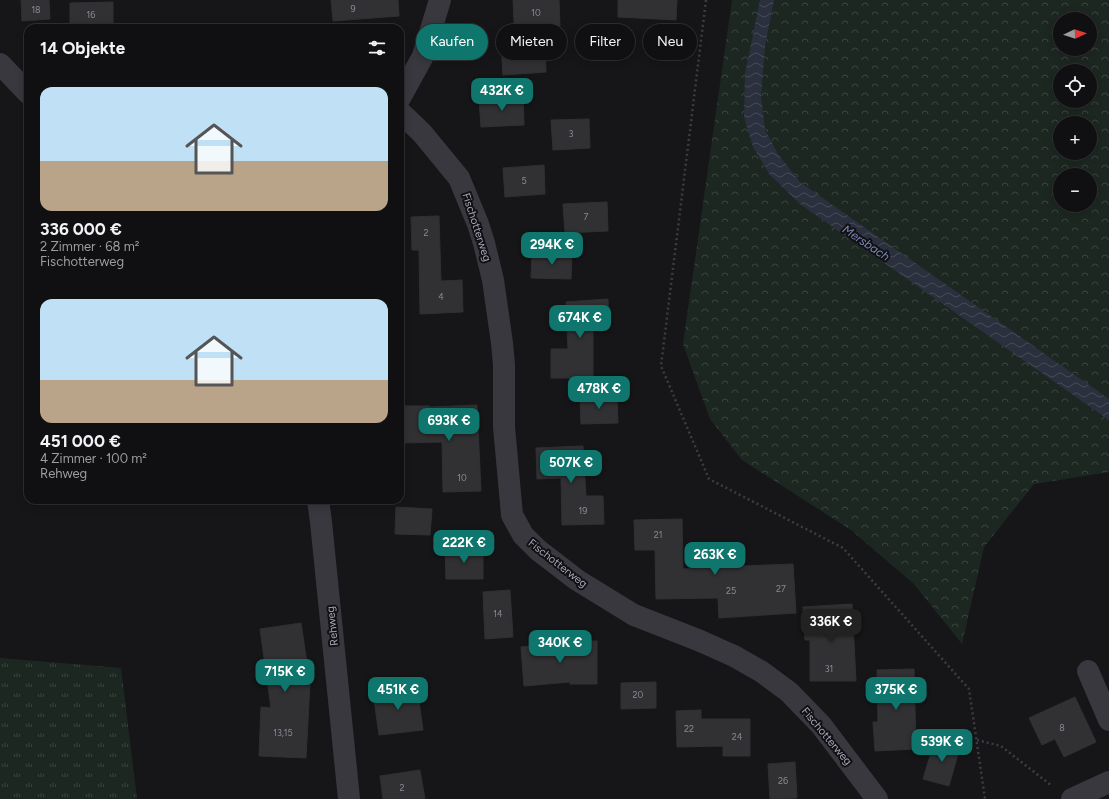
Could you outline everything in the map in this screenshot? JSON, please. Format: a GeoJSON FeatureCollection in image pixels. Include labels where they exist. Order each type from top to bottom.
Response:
{"type":"FeatureCollection","features":[{"type":"Feature","properties":{"kind":"street"},"geometry":{"type":"LineString","coordinates":[[404,91],[423,56],[440,0]]}},
{"type":"Feature","properties":{"kind":"street"},"geometry":{"type":"LineString","coordinates":[[0,64],[24,89]]}},
{"type":"Feature","properties":{"kind":"street","name":"Fischotterweg"},"geometry":{"type":"LineString","coordinates":[[404,116],[422,133],[459,178],[478,224],[484,243],[493,280],[502,343],[504,365],[504,426],[512,515],[523,535],[538,550],[577,580],[634,615],[734,656],[762,672],[789,692],[821,725],[876,799]]}},
{"type":"Feature","properties":{"kind":"street","name":"Rehweg"},"geometry":{"type":"LineString","coordinates":[[318,504],[349,799]]}},
{"type":"Feature","properties":{"kind":"street"},"geometry":{"type":"LineString","coordinates":[[1088,672],[1109,720]]}},
{"type":"Feature","properties":{"kind":"street"},"geometry":{"type":"LineString","coordinates":[[1063,794],[1109,782]]}},
{"type":"Feature","properties":{"kind":"path"},"geometry":{"type":"LineString","coordinates":[[706,0],[660,366],[709,479],[844,548],[969,688],[985,799]]}},
{"type":"Feature","properties":{"kind":"path"},"geometry":{"type":"LineString","coordinates":[[977,740],[1001,746],[1063,794]]}},
{"type":"Feature","properties":{"kind":"green space"},"geometry":{"type":"Polygon","coordinates":[[[732,0],[1109,0],[1109,472],[1034,484],[984,547],[962,644],[914,584],[851,530],[742,460],[710,419],[683,344],[732,0]]]}},
{"type":"Feature","properties":{"kind":"green space"},"geometry":{"type":"Polygon","coordinates":[[[0,658],[121,668],[137,799],[0,799],[0,658]]]}},
{"type":"Feature","properties":{"kind":"water","name":"Mersbach"},"geometry":{"type":"Polygon","coordinates":[[[760,0],[774,0],[765,46],[761,96],[765,130],[778,154],[800,182],[1109,399],[1109,420],[800,204],[770,175],[753,147],[744,117],[745,74],[760,0]]]}},
{"type":"Feature","properties":{"kind":"building"},"geometry":{"type":"Polygon","coordinates":[[[21,0],[49,0],[50,19],[22,21],[21,0]]]}},
{"type":"Feature","properties":{"kind":"building"},"geometry":{"type":"Polygon","coordinates":[[[331,0],[398,0],[399,16],[333,21],[331,0]]]}},
{"type":"Feature","properties":{"kind":"building"},"geometry":{"type":"Polygon","coordinates":[[[513,0],[559,0],[560,24],[514,24],[513,0]]]}},
{"type":"Feature","properties":{"kind":"building"},"geometry":{"type":"Polygon","coordinates":[[[618,0],[677,0],[676,20],[618,17],[618,0]]]}},
{"type":"Feature","properties":{"kind":"building"},"geometry":{"type":"Polygon","coordinates":[[[113,2],[113,24],[70,24],[70,3],[113,2]]]}},
{"type":"Feature","properties":{"kind":"building"},"geometry":{"type":"Polygon","coordinates":[[[502,60],[545,60],[546,72],[503,75],[502,60]]]}},
{"type":"Feature","properties":{"kind":"building"},"geometry":{"type":"Polygon","coordinates":[[[523,97],[524,125],[481,127],[479,99],[523,97]]]}},
{"type":"Feature","properties":{"kind":"building"},"geometry":{"type":"Polygon","coordinates":[[[589,119],[590,148],[553,150],[551,120],[589,119]]]}},
{"type":"Feature","properties":{"kind":"building"},"geometry":{"type":"Polygon","coordinates":[[[544,165],[545,194],[505,197],[503,168],[544,165]]]}},
{"type":"Feature","properties":{"kind":"building"},"geometry":{"type":"Polygon","coordinates":[[[607,202],[608,231],[565,233],[563,204],[607,202]]]}},
{"type":"Feature","properties":{"kind":"building"},"geometry":{"type":"Polygon","coordinates":[[[439,216],[441,281],[462,280],[463,312],[420,314],[419,250],[412,250],[411,217],[439,216]]]}},
{"type":"Feature","properties":{"kind":"building"},"geometry":{"type":"Polygon","coordinates":[[[532,252],[572,253],[571,279],[531,278],[532,252]]]}},
{"type":"Feature","properties":{"kind":"building"},"geometry":{"type":"Polygon","coordinates":[[[608,299],[609,328],[593,328],[593,378],[551,378],[551,349],[568,349],[566,302],[608,299]]]}},
{"type":"Feature","properties":{"kind":"building"},"geometry":{"type":"Polygon","coordinates":[[[617,397],[618,423],[581,424],[580,398],[617,397]]]}},
{"type":"Feature","properties":{"kind":"building"},"geometry":{"type":"Polygon","coordinates":[[[477,405],[481,491],[443,492],[442,442],[404,443],[404,406],[430,407],[477,405]]]}},
{"type":"Feature","properties":{"kind":"building"},"geometry":{"type":"Polygon","coordinates":[[[583,446],[586,496],[603,496],[604,524],[562,525],[561,478],[537,479],[536,448],[583,446]]]}},
{"type":"Feature","properties":{"kind":"building"},"geometry":{"type":"Polygon","coordinates":[[[396,507],[432,509],[430,535],[395,534],[396,507]]]}},
{"type":"Feature","properties":{"kind":"building"},"geometry":{"type":"Polygon","coordinates":[[[682,519],[683,569],[744,565],[793,564],[796,613],[719,618],[718,598],[656,599],[655,550],[635,550],[634,520],[682,519]]]}},
{"type":"Feature","properties":{"kind":"building"},"geometry":{"type":"Polygon","coordinates":[[[445,550],[483,550],[483,579],[446,579],[445,550]]]}},
{"type":"Feature","properties":{"kind":"building"},"geometry":{"type":"Polygon","coordinates":[[[510,590],[513,637],[485,639],[483,592],[510,590]]]}},
{"type":"Feature","properties":{"kind":"building"},"geometry":{"type":"Polygon","coordinates":[[[852,604],[856,681],[810,681],[810,640],[805,640],[803,607],[852,604]]]}},
{"type":"Feature","properties":{"kind":"building"},"geometry":{"type":"Polygon","coordinates":[[[301,623],[310,683],[306,758],[259,756],[261,707],[271,708],[260,629],[301,623]]]}},
{"type":"Feature","properties":{"kind":"building"},"geometry":{"type":"Polygon","coordinates":[[[597,641],[597,684],[570,684],[570,682],[524,686],[521,647],[569,642],[597,641]]]}},
{"type":"Feature","properties":{"kind":"building"},"geometry":{"type":"Polygon","coordinates":[[[914,669],[916,749],[875,751],[873,722],[878,722],[877,670],[914,669]]]}},
{"type":"Feature","properties":{"kind":"building"},"geometry":{"type":"Polygon","coordinates":[[[656,682],[656,708],[621,709],[621,683],[656,682]]]}},
{"type":"Feature","properties":{"kind":"building"},"geometry":{"type":"Polygon","coordinates":[[[417,687],[423,730],[379,735],[373,692],[417,687]]]}},
{"type":"Feature","properties":{"kind":"building"},"geometry":{"type":"Polygon","coordinates":[[[1075,697],[1096,742],[1064,757],[1055,739],[1042,745],[1029,718],[1075,697]]]}},
{"type":"Feature","properties":{"kind":"building"},"geometry":{"type":"Polygon","coordinates":[[[701,710],[701,719],[750,719],[750,756],[723,756],[723,746],[677,747],[676,711],[701,710]]]}},
{"type":"Feature","properties":{"kind":"building"},"geometry":{"type":"Polygon","coordinates":[[[935,739],[960,747],[949,786],[923,779],[935,739]]]}},
{"type":"Feature","properties":{"kind":"building"},"geometry":{"type":"Polygon","coordinates":[[[795,762],[797,798],[770,799],[768,764],[795,762]]]}},
{"type":"Feature","properties":{"kind":"building"},"geometry":{"type":"Polygon","coordinates":[[[420,770],[425,799],[383,799],[380,776],[420,770]]]}}]}
